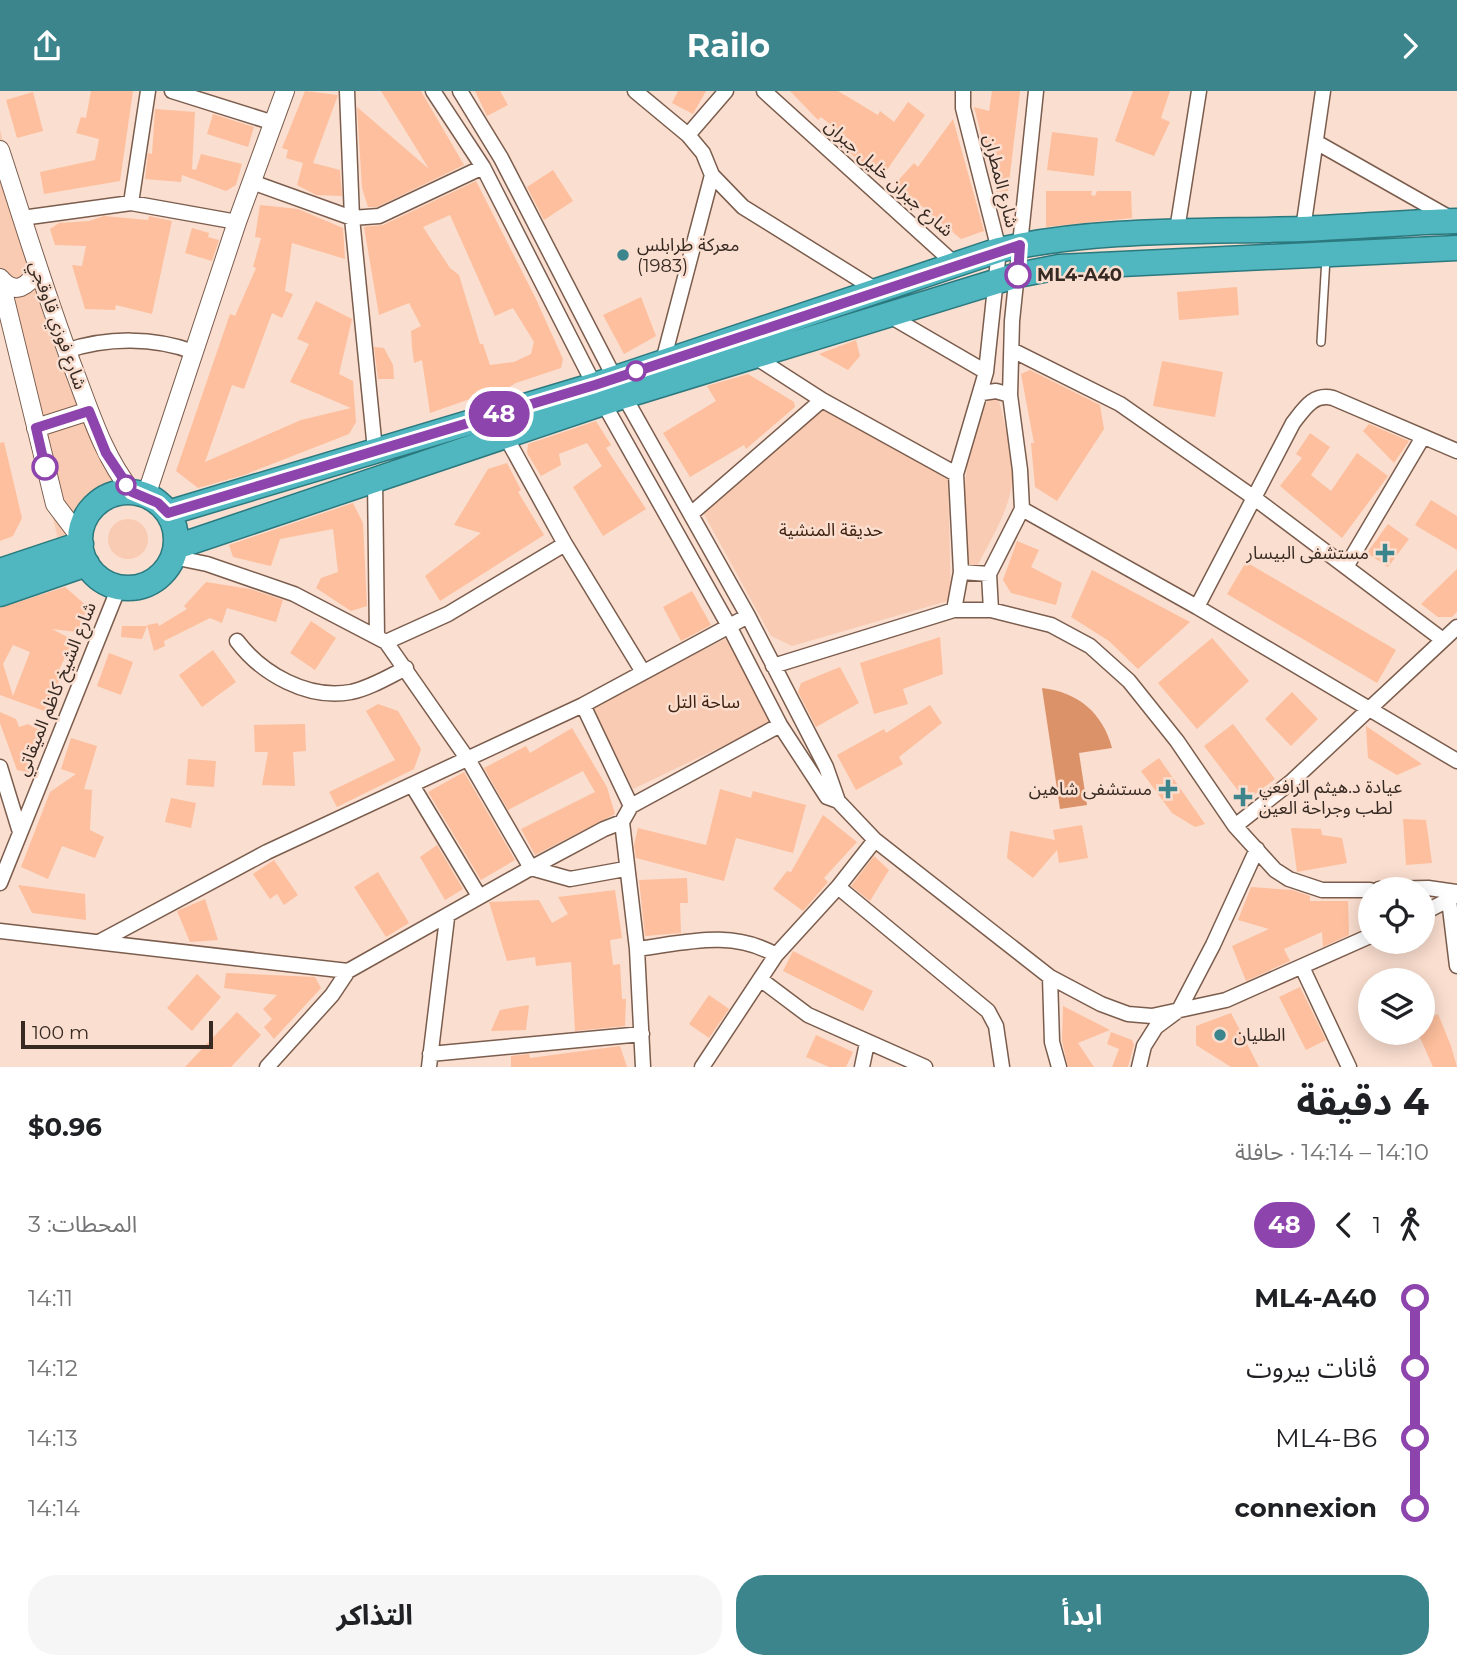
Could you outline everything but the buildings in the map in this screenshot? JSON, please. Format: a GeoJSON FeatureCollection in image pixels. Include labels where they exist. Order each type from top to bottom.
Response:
{"type":"FeatureCollection","features":[{"type":"Feature","properties":{"kind":"highway"},"geometry":{"type":"LineString","coordinates":[[175,552],[375,479],[506,436],[610,391],[663,361],[1009,247],[1177,230],[1303,229],[1456,221]]}},
{"type":"Feature","properties":{"kind":"highway"},"geometry":{"type":"LineString","coordinates":[[168,513],[375,450],[752,355],[888,315],[993,280],[1059,267],[1457,248]]}},
{"type":"Feature","properties":{"kind":"highway"},"geometry":{"type":"LineString","coordinates":[[139,494],[168,513],[174,526],[175,552],[158,579],[132,588],[119,587],[95,575],[83,548],[88,516],[103,499],[139,494]]}},
{"type":"Feature","properties":{"kind":"highway"},"geometry":{"type":"LineString","coordinates":[[0,571],[83,548]]}},
{"type":"Feature","properties":{"kind":"highway"},"geometry":{"type":"LineString","coordinates":[[0,594],[83,548]]}},
{"type":"Feature","properties":{"kind":"street"},"geometry":{"type":"LineString","coordinates":[[131,203],[148,91]]}},
{"type":"Feature","properties":{"kind":"street"},"geometry":{"type":"LineString","coordinates":[[172,91],[274,123]]}},
{"type":"Feature","properties":{"kind":"street"},"geometry":{"type":"LineString","coordinates":[[139,494],[194,352],[237,222],[285,91]]}},
{"type":"Feature","properties":{"kind":"street"},"geometry":{"type":"LineString","coordinates":[[347,91],[352,218],[375,450]]}},
{"type":"Feature","properties":{"kind":"street"},"geometry":{"type":"LineString","coordinates":[[432,91],[483,167],[610,391],[692,513],[826,767],[838,801],[875,839],[1050,977],[1101,1005],[1128,1014],[1152,1016],[1226,1000],[1358,941]]}},
{"type":"Feature","properties":{"kind":"street"},"geometry":{"type":"LineString","coordinates":[[460,91],[501,158],[610,391],[780,725],[820,789],[827,797],[838,801]]}},
{"type":"Feature","properties":{"kind":"street"},"geometry":{"type":"LineString","coordinates":[[635,91],[688,135],[703,153],[712,175],[732,198],[756,216],[878,291]]}},
{"type":"Feature","properties":{"kind":"street"},"geometry":{"type":"LineString","coordinates":[[688,135],[726,91]]}},
{"type":"Feature","properties":{"kind":"street","name":"شارع جبران خليل جبران"},"geometry":{"type":"LineString","coordinates":[[764,91],[956,265]]}},
{"type":"Feature","properties":{"kind":"street","name":"شارع المطران"},"geometry":{"type":"LineString","coordinates":[[956,474],[982,393],[993,280],[1009,247],[963,108],[963,91]]}},
{"type":"Feature","properties":{"kind":"street"},"geometry":{"type":"LineString","coordinates":[[992,610],[989,574],[1021,509],[1020,470],[1010,395],[1018,275],[1009,247],[1037,91]]}},
{"type":"Feature","properties":{"kind":"street"},"geometry":{"type":"LineString","coordinates":[[1177,230],[1199,91]]}},
{"type":"Feature","properties":{"kind":"street"},"geometry":{"type":"LineString","coordinates":[[1303,229],[1323,91]]}},
{"type":"Feature","properties":{"kind":"street"},"geometry":{"type":"LineString","coordinates":[[1316,142],[1456,221]]}},
{"type":"Feature","properties":{"kind":"street","name":"شارع فوزي قاوقجي"},"geometry":{"type":"LineString","coordinates":[[0,150],[38,269],[89,411],[106,453],[139,494]]}},
{"type":"Feature","properties":{"kind":"street"},"geometry":{"type":"LineString","coordinates":[[252,183],[352,218],[379,216],[483,167]]}},
{"type":"Feature","properties":{"kind":"street"},"geometry":{"type":"LineString","coordinates":[[663,361],[712,175]]}},
{"type":"Feature","properties":{"kind":"street"},"geometry":{"type":"LineString","coordinates":[[22,218],[131,203],[237,222]]}},
{"type":"Feature","properties":{"kind":"street"},"geometry":{"type":"LineString","coordinates":[[0,278],[10,288],[19,289],[30,282],[38,269]]}},
{"type":"Feature","properties":{"kind":"street"},"geometry":{"type":"LineString","coordinates":[[0,278],[55,503],[83,548]]}},
{"type":"Feature","properties":{"kind":"street"},"geometry":{"type":"LineString","coordinates":[[888,315],[986,372]]}},
{"type":"Feature","properties":{"kind":"street"},"geometry":{"type":"LineString","coordinates":[[66,351],[114,341],[174,345],[194,352]]}},
{"type":"Feature","properties":{"kind":"street"},"geometry":{"type":"LineString","coordinates":[[1012,350],[1120,404],[1253,497],[1443,640]]}},
{"type":"Feature","properties":{"kind":"street"},"geometry":{"type":"LineString","coordinates":[[752,355],[822,400],[956,474],[961,572],[954,610]]}},
{"type":"Feature","properties":{"kind":"street"},"geometry":{"type":"LineString","coordinates":[[982,393],[996,391],[1010,395]]}},
{"type":"Feature","properties":{"kind":"street"},"geometry":{"type":"LineString","coordinates":[[1197,607],[1293,423],[1315,399],[1333,398],[1457,451]]}},
{"type":"Feature","properties":{"kind":"street"},"geometry":{"type":"LineString","coordinates":[[692,513],[822,400]]}},
{"type":"Feature","properties":{"kind":"street"},"geometry":{"type":"LineString","coordinates":[[36,428],[89,411]]}},
{"type":"Feature","properties":{"kind":"street"},"geometry":{"type":"LineString","coordinates":[[506,436],[565,544],[643,672]]}},
{"type":"Feature","properties":{"kind":"street"},"geometry":{"type":"LineString","coordinates":[[1346,567],[1423,437]]}},
{"type":"Feature","properties":{"kind":"street"},"geometry":{"type":"LineString","coordinates":[[375,479],[381,639]]}},
{"type":"Feature","properties":{"kind":"street"},"geometry":{"type":"LineString","coordinates":[[1021,509],[1197,607],[1457,761]]}},
{"type":"Feature","properties":{"kind":"street"},"geometry":{"type":"LineString","coordinates":[[381,639],[448,614],[565,544]]}},
{"type":"Feature","properties":{"kind":"street"},"geometry":{"type":"LineString","coordinates":[[175,552],[294,594],[381,639],[417,684],[469,761],[531,868],[570,879],[625,869]]}},
{"type":"Feature","properties":{"kind":"street"},"geometry":{"type":"LineString","coordinates":[[961,572],[989,574]]}},
{"type":"Feature","properties":{"kind":"street","name":"شارع الشيخ كاظم الميقاتي"},"geometry":{"type":"LineString","coordinates":[[0,883],[19,829],[119,587]]}},
{"type":"Feature","properties":{"kind":"street"},"geometry":{"type":"LineString","coordinates":[[773,666],[954,610],[992,610],[1051,625],[1090,646],[1137,691],[1177,741],[1235,826],[1275,870],[1304,885],[1339,892],[1358,891]]}},
{"type":"Feature","properties":{"kind":"street"},"geometry":{"type":"LineString","coordinates":[[101,941],[267,852],[469,761],[583,705],[748,616]]}},
{"type":"Feature","properties":{"kind":"street"},"geometry":{"type":"LineString","coordinates":[[1235,826],[1291,782],[1457,627]]}},
{"type":"Feature","properties":{"kind":"street"},"geometry":{"type":"LineString","coordinates":[[237,641],[252,661],[270,673],[295,685],[321,692],[349,693],[406,669]]}},
{"type":"Feature","properties":{"kind":"street"},"geometry":{"type":"LineString","coordinates":[[583,705],[631,806]]}},
{"type":"Feature","properties":{"kind":"street"},"geometry":{"type":"LineString","coordinates":[[643,1067],[637,949],[625,869],[622,822],[631,806],[780,725]]}},
{"type":"Feature","properties":{"kind":"street"},"geometry":{"type":"LineString","coordinates":[[0,767],[19,829]]}},
{"type":"Feature","properties":{"kind":"street"},"geometry":{"type":"LineString","coordinates":[[412,785],[479,897]]}},
{"type":"Feature","properties":{"kind":"street"},"geometry":{"type":"LineString","coordinates":[[267,1067],[332,995],[348,971],[604,828],[622,822]]}},
{"type":"Feature","properties":{"kind":"street"},"geometry":{"type":"LineString","coordinates":[[702,1067],[776,955],[838,887],[875,839]]}},
{"type":"Feature","properties":{"kind":"street"},"geometry":{"type":"LineString","coordinates":[[1139,1067],[1144,1046],[1156,1027],[1179,1010],[1213,945],[1257,849]]}},
{"type":"Feature","properties":{"kind":"street"},"geometry":{"type":"LineString","coordinates":[[838,887],[988,1011],[996,1026],[1002,1067]]}},
{"type":"Feature","properties":{"kind":"street"},"geometry":{"type":"LineString","coordinates":[[1435,890],[1454,896]]}},
{"type":"Feature","properties":{"kind":"street"},"geometry":{"type":"LineString","coordinates":[[1435,906],[1454,896]]}},
{"type":"Feature","properties":{"kind":"street"},"geometry":{"type":"LineString","coordinates":[[1454,896],[1457,966]]}},
{"type":"Feature","properties":{"kind":"street"},"geometry":{"type":"LineString","coordinates":[[447,918],[430,1061],[642,1034]]}},
{"type":"Feature","properties":{"kind":"street"},"geometry":{"type":"LineString","coordinates":[[0,931],[348,971]]}},
{"type":"Feature","properties":{"kind":"street"},"geometry":{"type":"LineString","coordinates":[[637,949],[713,939],[746,940],[776,955]]}},
{"type":"Feature","properties":{"kind":"street"},"geometry":{"type":"LineString","coordinates":[[1302,967],[1349,1067]]}},
{"type":"Feature","properties":{"kind":"street"},"geometry":{"type":"LineString","coordinates":[[1050,977],[1052,1042],[1059,1067]]}},
{"type":"Feature","properties":{"kind":"street"},"geometry":{"type":"LineString","coordinates":[[760,979],[807,1015],[925,1067]]}},
{"type":"Feature","properties":{"kind":"street"},"geometry":{"type":"LineString","coordinates":[[862,1067],[867,1043]]}},
{"type":"Feature","properties":{"kind":"lane"},"geometry":{"type":"LineString","coordinates":[[1321,342],[1326,254]]}},
{"type":"Feature","properties":{"kind":"green space"},"geometry":{"type":"Polygon","coordinates":[[[0,129],[30,264],[53,343],[76,399],[121,489],[100,505],[63,560],[0,297],[0,129]]]}},
{"type":"Feature","properties":{"kind":"green space"},"geometry":{"type":"Polygon","coordinates":[[[991,394],[998,396],[1006,428],[1012,461],[1012,482],[1003,515],[977,567],[967,564],[966,477],[973,436],[991,394]]]}},
{"type":"Feature","properties":{"kind":"green space","name":"حديقة المنشية"},"geometry":{"type":"Polygon","coordinates":[[[820,405],[948,479],[951,600],[792,646],[771,636],[701,509],[820,405]]]}},
{"type":"Feature","properties":{"kind":"green space"},"geometry":{"type":"Polygon","coordinates":[[[128,519],[136,520],[142,525],[147,531],[147,547],[142,553],[136,558],[128,559],[120,558],[114,553],[109,547],[108,539],[109,531],[114,525],[120,520],[128,519]]]}},
{"type":"Feature","properties":{"kind":"green space","name":"ساحة التل"},"geometry":{"type":"Polygon","coordinates":[[[727,638],[773,722],[633,789],[591,706],[727,638]]]}},
{"type":"Feature","properties":{"kind":"shaded area"},"geometry":{"type":"Polygon","coordinates":[[[1042,688],[1067,694],[1087,706],[1108,736],[1112,748],[1079,753],[1087,805],[1060,809],[1042,688]]]}},
{"type":"Feature","properties":{"kind":"bus line","name":"48"},"geometry":{"type":"LineString","coordinates":[[45,467],[36,428],[89,411],[106,453],[132,492],[158,503],[168,513],[595,385],[1020,245],[1018,275]]}},
{"type":"Feature","properties":{"kind":"place","name":"معركة طرابلس (1983)"},"geometry":{"type":"Point","coordinates":[623,255]}},
{"type":"Feature","properties":{"kind":"place","name":"ML4-A40"},"geometry":{"type":"Point","coordinates":[1018,275]}},
{"type":"Feature","properties":{"kind":"place","name":"مستشفی البيسار"},"geometry":{"type":"Point","coordinates":[1385,553]}},
{"type":"Feature","properties":{"kind":"place","name":"مستشفى شاهين"},"geometry":{"type":"Point","coordinates":[1168,789]}},
{"type":"Feature","properties":{"kind":"place","name":"عيادة د.هيثم الرافعي لطب وجراحة العين"},"geometry":{"type":"Point","coordinates":[1243,797]}},
{"type":"Feature","properties":{"kind":"place","name":"الطليان"},"geometry":{"type":"Point","coordinates":[1220,1035]}}]}
